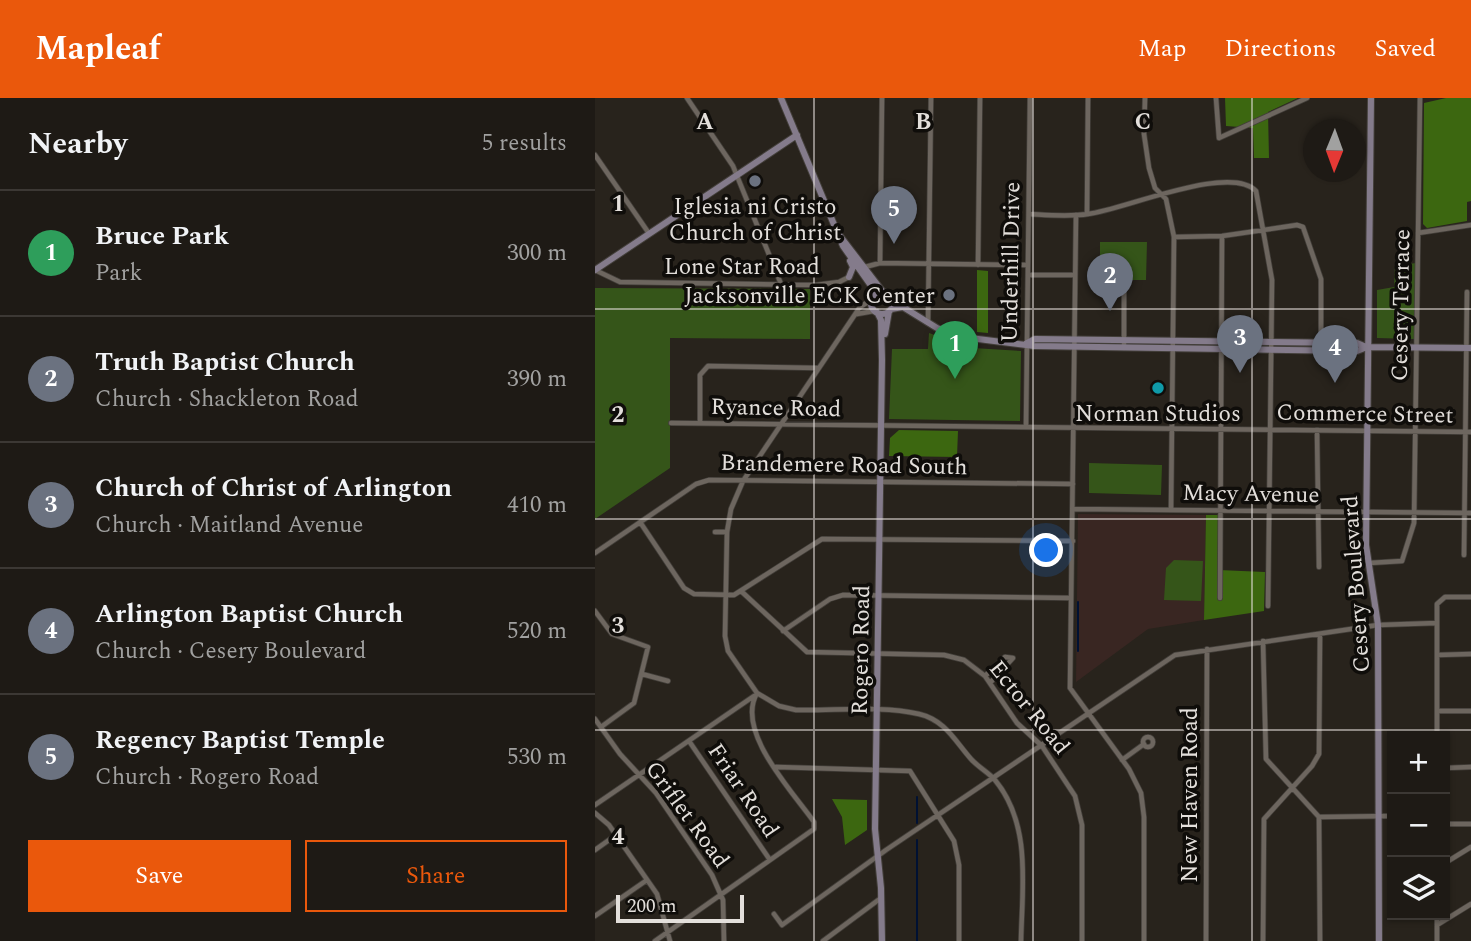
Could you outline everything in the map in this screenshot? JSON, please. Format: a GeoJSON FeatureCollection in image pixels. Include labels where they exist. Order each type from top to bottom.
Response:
{"type":"FeatureCollection","features":[{"type":"Feature","properties":{"kind":"main road"},"geometry":{"type":"LineString","coordinates":[[781,98],[853,267],[849,277]]}},
{"type":"Feature","properties":{"kind":"main road","name":"Cesery Boulevard"},"geometry":{"type":"LineString","coordinates":[[1371,98],[1366,512],[1369,563],[1378,625],[1378,941]]}},
{"type":"Feature","properties":{"kind":"main road"},"geometry":{"type":"LineString","coordinates":[[595,270],[648,232],[797,135]]}},
{"type":"Feature","properties":{"kind":"main road"},"geometry":{"type":"LineString","coordinates":[[839,238],[883,292],[907,305],[914,314]]}},
{"type":"Feature","properties":{"kind":"main road"},"geometry":{"type":"LineString","coordinates":[[849,277],[864,271]]}},
{"type":"Feature","properties":{"kind":"main road","name":"Rogero Road"},"geometry":{"type":"LineString","coordinates":[[864,271],[872,287],[872,298],[881,322],[876,768],[882,941]]}},
{"type":"Feature","properties":{"kind":"main road"},"geometry":{"type":"LineString","coordinates":[[872,298],[883,292]]}},
{"type":"Feature","properties":{"kind":"main road","name":"Rogero Road"},"geometry":{"type":"LineString","coordinates":[[882,360],[892,298]]}},
{"type":"Feature","properties":{"kind":"main road"},"geometry":{"type":"LineString","coordinates":[[876,312],[903,307],[928,323],[971,339],[1027,343],[1034,346],[1074,343],[1321,346],[1357,351],[1367,347],[1469,348]]}},
{"type":"Feature","properties":{"kind":"street"},"geometry":{"type":"LineString","coordinates":[[687,98],[735,174],[781,284]]}},
{"type":"Feature","properties":{"kind":"street"},"geometry":{"type":"LineString","coordinates":[[880,263],[882,98]]}},
{"type":"Feature","properties":{"kind":"street"},"geometry":{"type":"LineString","coordinates":[[928,323],[931,98]]}},
{"type":"Feature","properties":{"kind":"street"},"geometry":{"type":"LineString","coordinates":[[978,265],[980,98]]}},
{"type":"Feature","properties":{"kind":"street","name":"Underhill Drive"},"geometry":{"type":"LineString","coordinates":[[1026,427],[1030,98]]}},
{"type":"Feature","properties":{"kind":"street"},"geometry":{"type":"LineString","coordinates":[[1087,214],[1088,98]]}},
{"type":"Feature","properties":{"kind":"street"},"geometry":{"type":"LineString","coordinates":[[1145,98],[1145,149],[1155,188],[1166,199],[1174,237],[1171,510]]}},
{"type":"Feature","properties":{"kind":"street"},"geometry":{"type":"LineString","coordinates":[[1216,98],[1219,138],[1307,98]]}},
{"type":"Feature","properties":{"kind":"street"},"geometry":{"type":"LineString","coordinates":[[1289,98],[1289,107]]}},
{"type":"Feature","properties":{"kind":"street","name":"Cesery Terrace"},"geometry":{"type":"LineString","coordinates":[[1369,563],[1402,561],[1415,513],[1420,98]]}},
{"type":"Feature","properties":{"kind":"street"},"geometry":{"type":"LineString","coordinates":[[595,155],[648,232]]}},
{"type":"Feature","properties":{"kind":"street"},"geometry":{"type":"LineString","coordinates":[[1029,214],[1087,214],[1198,184],[1246,184],[1254,188],[1272,280],[1268,606]]}},
{"type":"Feature","properties":{"kind":"street"},"geometry":{"type":"LineString","coordinates":[[1076,215],[1070,688],[1136,782],[1143,804],[1144,941]]}},
{"type":"Feature","properties":{"kind":"street"},"geometry":{"type":"LineString","coordinates":[[1174,237],[1222,236],[1297,225],[1303,227],[1321,279],[1321,346]]}},
{"type":"Feature","properties":{"kind":"street"},"geometry":{"type":"LineString","coordinates":[[1418,233],[1471,225]]}},
{"type":"Feature","properties":{"kind":"street"},"geometry":{"type":"LineString","coordinates":[[1220,598],[1222,236]]}},
{"type":"Feature","properties":{"kind":"street"},"geometry":{"type":"LineString","coordinates":[[864,271],[880,263],[1027,265]]}},
{"type":"Feature","properties":{"kind":"street","name":"Lone Star Road"},"geometry":{"type":"LineString","coordinates":[[595,270],[620,282],[828,284],[849,277]]}},
{"type":"Feature","properties":{"kind":"street"},"geometry":{"type":"LineString","coordinates":[[1028,275],[1075,275]]}},
{"type":"Feature","properties":{"kind":"street"},"geometry":{"type":"LineString","coordinates":[[1124,281],[1124,344]]}},
{"type":"Feature","properties":{"kind":"street"},"geometry":{"type":"LineString","coordinates":[[1464,555],[1468,513],[1467,292]]}},
{"type":"Feature","properties":{"kind":"street"},"geometry":{"type":"LineString","coordinates":[[872,298],[856,314],[780,424],[743,481],[731,509],[727,532],[726,644],[757,693],[779,706],[796,710],[905,712],[932,719],[950,732],[972,761],[994,779],[1012,808],[1021,836],[1021,941]]}},
{"type":"Feature","properties":{"kind":"street"},"geometry":{"type":"LineString","coordinates":[[856,314],[876,312]]}},
{"type":"Feature","properties":{"kind":"street"},"geometry":{"type":"LineString","coordinates":[[700,423],[700,375],[708,366],[819,368]]}},
{"type":"Feature","properties":{"kind":"street","name":"Ryance Road"},"geometry":{"type":"LineString","coordinates":[[671,423],[881,425]]}},
{"type":"Feature","properties":{"kind":"street","name":"Commerce Street"},"geometry":{"type":"LineString","coordinates":[[881,425],[1468,432]]}},
{"type":"Feature","properties":{"kind":"street"},"geometry":{"type":"LineString","coordinates":[[1317,430],[1319,567]]}},
{"type":"Feature","properties":{"kind":"street","name":"Brandemere Road South"},"geometry":{"type":"LineString","coordinates":[[595,553],[702,481],[1073,484]]}},
{"type":"Feature","properties":{"kind":"street","name":"Macy Avenue"},"geometry":{"type":"LineString","coordinates":[[1073,509],[1468,513]]}},
{"type":"Feature","properties":{"kind":"street"},"geometry":{"type":"LineString","coordinates":[[640,522],[689,593],[726,595],[741,591],[818,540],[1073,541]]}},
{"type":"Feature","properties":{"kind":"street"},"geometry":{"type":"LineString","coordinates":[[715,532],[727,532]]}},
{"type":"Feature","properties":{"kind":"street","name":"Ector Road"},"geometry":{"type":"LineString","coordinates":[[741,591],[807,652],[955,657],[972,664],[985,676],[1017,723],[1042,746],[1066,781],[1080,810],[1081,941]]}},
{"type":"Feature","properties":{"kind":"street"},"geometry":{"type":"LineString","coordinates":[[783,631],[837,596],[1071,598]]}},
{"type":"Feature","properties":{"kind":"street"},"geometry":{"type":"LineString","coordinates":[[1437,731],[1439,600],[1471,597]]}},
{"type":"Feature","properties":{"kind":"street"},"geometry":{"type":"LineString","coordinates":[[595,611],[612,635],[648,647],[634,703],[601,727]]}},
{"type":"Feature","properties":{"kind":"street"},"geometry":{"type":"LineString","coordinates":[[774,914],[782,925],[1175,655],[1378,625],[1437,623]]}},
{"type":"Feature","properties":{"kind":"street"},"geometry":{"type":"LineString","coordinates":[[1263,941],[1265,819],[1312,766],[1319,754],[1320,634]]}},
{"type":"Feature","properties":{"kind":"street"},"geometry":{"type":"LineString","coordinates":[[1263,641],[1263,752],[1269,766],[1319,817],[1320,941]]}},
{"type":"Feature","properties":{"kind":"street","name":"New Haven Road"},"geometry":{"type":"LineString","coordinates":[[1206,941],[1207,649]]}},
{"type":"Feature","properties":{"kind":"street"},"geometry":{"type":"LineString","coordinates":[[1437,655],[1471,654]]}},
{"type":"Feature","properties":{"kind":"street"},"geometry":{"type":"LineString","coordinates":[[985,676],[1005,657],[1013,658],[990,683]]}},
{"type":"Feature","properties":{"kind":"street"},"geometry":{"type":"LineString","coordinates":[[642,674],[667,681]]}},
{"type":"Feature","properties":{"kind":"street"},"geometry":{"type":"LineString","coordinates":[[595,805],[757,693]]}},
{"type":"Feature","properties":{"kind":"street"},"geometry":{"type":"LineString","coordinates":[[655,941],[813,831],[815,826],[753,730],[753,704],[757,693]]}},
{"type":"Feature","properties":{"kind":"street"},"geometry":{"type":"LineString","coordinates":[[1437,711],[1471,710]]}},
{"type":"Feature","properties":{"kind":"street","name":"Griflet Road"},"geometry":{"type":"LineString","coordinates":[[595,719],[656,793],[712,875],[721,893],[724,941]]}},
{"type":"Feature","properties":{"kind":"street","name":"Friar Road"},"geometry":{"type":"LineString","coordinates":[[689,741],[770,860]]}},
{"type":"Feature","properties":{"kind":"street"},"geometry":{"type":"LineString","coordinates":[[1122,760],[1144,744]]}},
{"type":"Feature","properties":{"kind":"street"},"geometry":{"type":"LineString","coordinates":[[775,766],[910,771],[940,815],[957,853],[959,941]]}},
{"type":"Feature","properties":{"kind":"street"},"geometry":{"type":"LineString","coordinates":[[1450,768],[1471,767]]}},
{"type":"Feature","properties":{"kind":"street"},"geometry":{"type":"LineString","coordinates":[[595,813],[617,835],[647,880],[660,903],[670,941]]}},
{"type":"Feature","properties":{"kind":"street"},"geometry":{"type":"LineString","coordinates":[[1319,817],[1387,816]]}},
{"type":"Feature","properties":{"kind":"street"},"geometry":{"type":"LineString","coordinates":[[1450,824],[1471,824]]}},
{"type":"Feature","properties":{"kind":"street"},"geometry":{"type":"LineString","coordinates":[[595,850],[617,835]]}},
{"type":"Feature","properties":{"kind":"street"},"geometry":{"type":"LineString","coordinates":[[1450,860],[1471,847]]}},
{"type":"Feature","properties":{"kind":"street"},"geometry":{"type":"LineString","coordinates":[[595,916],[647,880]]}},
{"type":"Feature","properties":{"kind":"street"},"geometry":{"type":"LineString","coordinates":[[823,941],[882,898]]}},
{"type":"Feature","properties":{"kind":"street"},"geometry":{"type":"LineString","coordinates":[[1437,925],[1471,904]]}},
{"type":"Feature","properties":{"kind":"street"},"geometry":{"type":"LineString","coordinates":[[1437,920],[1437,941]]}},
{"type":"Feature","properties":{"kind":"shaded area"},"geometry":{"type":"Polygon","coordinates":[[[1078,514],[1206,515],[1204,620],[1148,629],[1076,682],[1078,514]]]}},
{"type":"Feature","properties":{"kind":"green space"},"geometry":{"type":"Polygon","coordinates":[[[1225,98],[1298,98],[1268,112],[1269,158],[1254,158],[1253,128],[1226,126],[1225,98]]]}},
{"type":"Feature","properties":{"kind":"green space"},"geometry":{"type":"Polygon","coordinates":[[[1446,98],[1471,98],[1471,201],[1467,202],[1467,221],[1427,228],[1423,224],[1424,103],[1446,98]]]}},
{"type":"Feature","properties":{"kind":"green space"},"geometry":{"type":"Polygon","coordinates":[[[1100,242],[1147,242],[1146,280],[1100,280],[1100,242]]]}},
{"type":"Feature","properties":{"kind":"green space"},"geometry":{"type":"Polygon","coordinates":[[[1416,263],[1414,339],[1377,338],[1377,290],[1394,287],[1395,266],[1416,263]]]}},
{"type":"Feature","properties":{"kind":"green space"},"geometry":{"type":"Polygon","coordinates":[[[977,270],[988,271],[988,333],[977,332],[977,270]]]}},
{"type":"Feature","properties":{"kind":"green space"},"geometry":{"type":"Polygon","coordinates":[[[595,288],[810,289],[810,339],[670,338],[670,468],[595,519],[595,288]]]}},
{"type":"Feature","properties":{"kind":"green space"},"geometry":{"type":"Polygon","coordinates":[[[929,333],[973,348],[1021,351],[1020,421],[889,419],[892,349],[928,349],[929,333]]]}},
{"type":"Feature","properties":{"kind":"green space"},"geometry":{"type":"Polygon","coordinates":[[[899,430],[958,431],[957,457],[889,456],[890,438],[899,430]]]}},
{"type":"Feature","properties":{"kind":"green space"},"geometry":{"type":"Polygon","coordinates":[[[1089,463],[1162,465],[1161,495],[1089,493],[1089,463]]]}},
{"type":"Feature","properties":{"kind":"green space"},"geometry":{"type":"Polygon","coordinates":[[[1206,515],[1218,515],[1219,570],[1265,572],[1264,611],[1204,620],[1206,515]]]}},
{"type":"Feature","properties":{"kind":"green space"},"geometry":{"type":"Polygon","coordinates":[[[1174,560],[1203,561],[1201,601],[1164,600],[1166,568],[1174,560]]]}},
{"type":"Feature","properties":{"kind":"green space"},"geometry":{"type":"Polygon","coordinates":[[[832,799],[867,800],[867,830],[845,845],[842,817],[832,799]]]}},
{"type":"Feature","properties":{"kind":"waterway"},"geometry":{"type":"LineString","coordinates":[[1078,602],[1078,651]]}},
{"type":"Feature","properties":{"kind":"waterway"},"geometry":{"type":"LineString","coordinates":[[917,797],[917,823]]}},
{"type":"Feature","properties":{"kind":"waterway"},"geometry":{"type":"LineString","coordinates":[[917,840],[917,941]]}},
{"type":"Feature","properties":{"kind":"place","name":"Iglesia ni Cristo Church of Christ"},"geometry":{"type":"Point","coordinates":[755,181]}},
{"type":"Feature","properties":{"kind":"place","name":"Regency Baptist Temple"},"geometry":{"type":"Point","coordinates":[894,244]}},
{"type":"Feature","properties":{"kind":"place","name":"Jacksonville ECK Center"},"geometry":{"type":"Point","coordinates":[949,295]}},
{"type":"Feature","properties":{"kind":"place","name":"Truth Baptist Church"},"geometry":{"type":"Point","coordinates":[1110,311]}},
{"type":"Feature","properties":{"kind":"place","name":"Church of Christ of Arlington"},"geometry":{"type":"Point","coordinates":[1240,373]}},
{"type":"Feature","properties":{"kind":"place","name":"Bruce Park"},"geometry":{"type":"Point","coordinates":[955,379]}},
{"type":"Feature","properties":{"kind":"place","name":"Arlington Baptist Church"},"geometry":{"type":"Point","coordinates":[1335,383]}},
{"type":"Feature","properties":{"kind":"place","name":"Norman Studios"},"geometry":{"type":"Point","coordinates":[1158,388]}}]}
